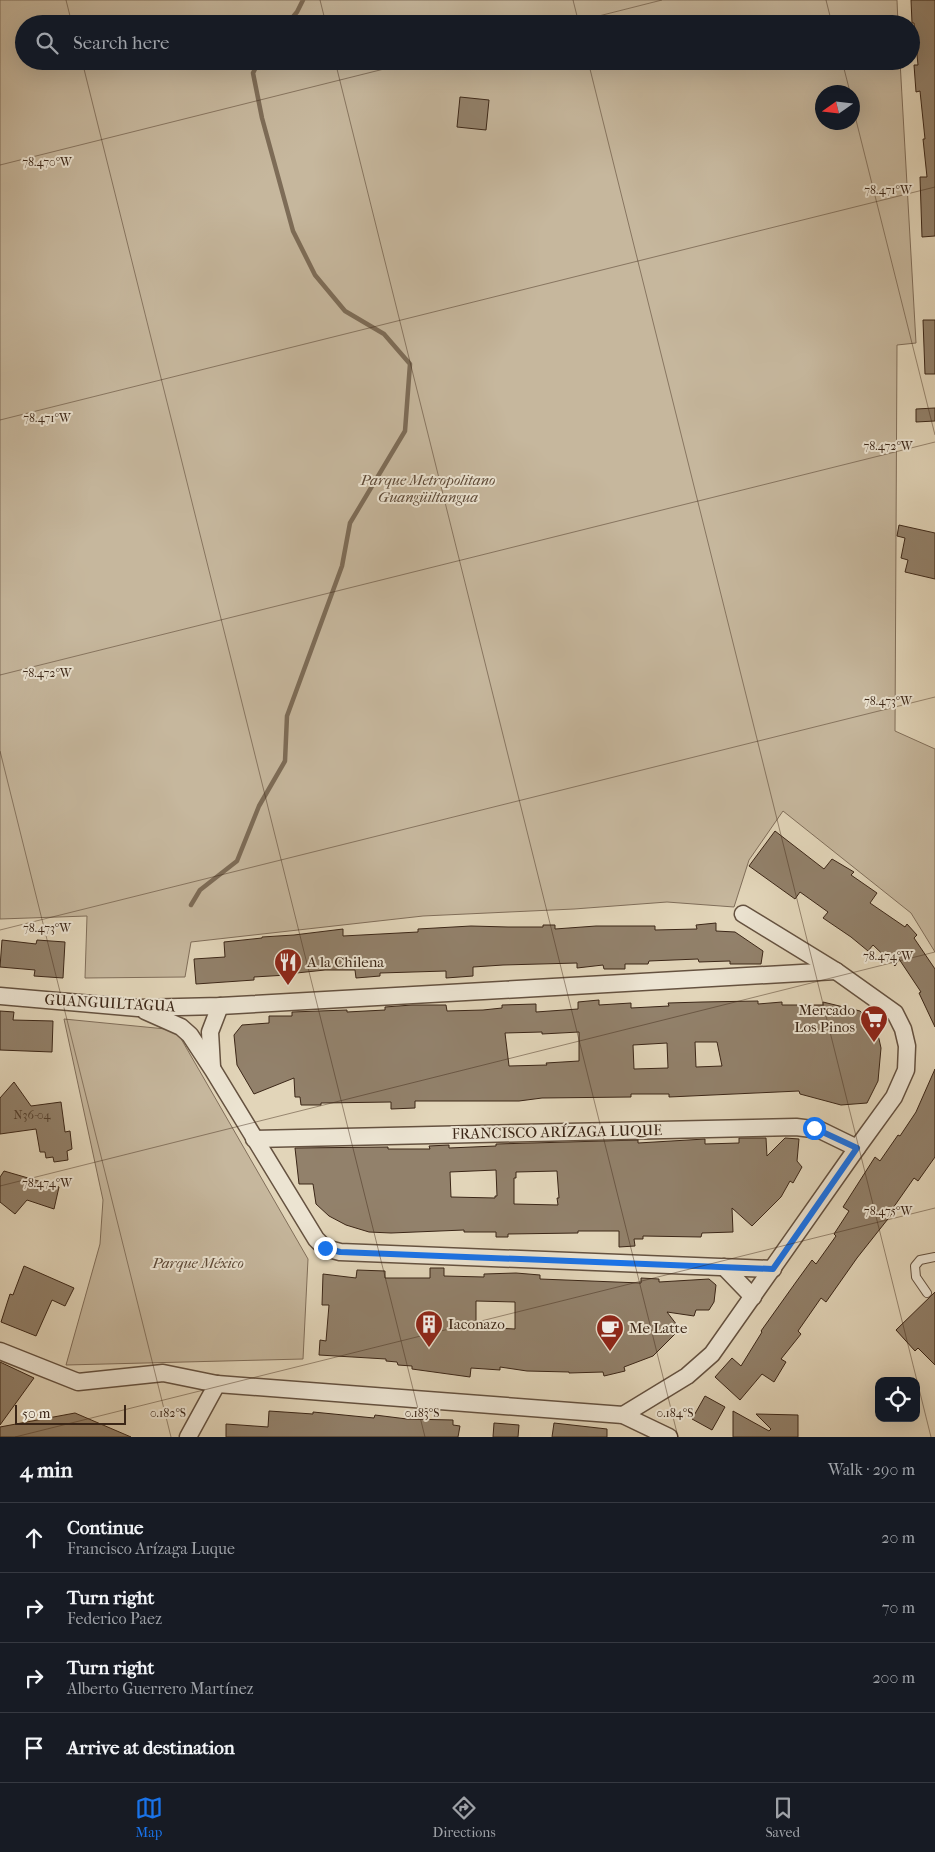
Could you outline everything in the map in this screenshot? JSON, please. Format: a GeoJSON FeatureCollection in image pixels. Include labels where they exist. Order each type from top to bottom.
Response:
{"type":"FeatureCollection","features":[{"type":"Feature","properties":{"kind":"street"},"geometry":{"type":"LineString","coordinates":[[623,1415],[688,1376],[712,1354],[894,1097],[906,1070],[907,1046],[903,1029],[895,1013],[836,971],[743,914]]}},
{"type":"Feature","properties":{"kind":"street","name":"GUANGUILTAGUA"},"geometry":{"type":"LineString","coordinates":[[0,996],[138,1008],[220,1006],[836,971]]}},
{"type":"Feature","properties":{"kind":"street"},"geometry":{"type":"LineString","coordinates":[[213,1070],[210,1032],[220,1006]]}},
{"type":"Feature","properties":{"kind":"street"},"geometry":{"type":"LineString","coordinates":[[138,1008],[181,1027],[190,1035],[316,1239],[325,1248],[340,1252],[773,1269]]}},
{"type":"Feature","properties":{"kind":"street","name":"FRANCISCO ARÍZAGA LUQUE"},"geometry":{"type":"LineString","coordinates":[[254,1139],[796,1127],[820,1130],[857,1148]]}},
{"type":"Feature","properties":{"kind":"street"},"geometry":{"type":"LineString","coordinates":[[724,1267],[753,1297]]}},
{"type":"Feature","properties":{"kind":"street"},"geometry":{"type":"LineString","coordinates":[[0,1351],[78,1382],[164,1373],[217,1384],[623,1415],[669,1437]]}},
{"type":"Feature","properties":{"kind":"street"},"geometry":{"type":"LineString","coordinates":[[188,1437],[217,1384]]}},
{"type":"Feature","properties":{"kind":"lane"},"geometry":{"type":"LineString","coordinates":[[927,1293],[916,1277],[915,1266],[920,1260],[935,1257]]}},
{"type":"Feature","properties":{"kind":"green space","name":"Parque Metropolitano Guangüiltangua"},"geometry":{"type":"Polygon","coordinates":[[[0,0],[897,0],[898,15],[15,15],[15,70],[901,70],[916,343],[897,345],[895,731],[935,749],[935,952],[911,913],[783,811],[749,860],[734,907],[667,902],[574,909],[423,916],[191,942],[185,977],[85,978],[87,916],[0,919],[0,0]]]}},
{"type":"Feature","properties":{"kind":"green space","name":"Parque México"},"geometry":{"type":"Polygon","coordinates":[[[64,1019],[176,1030],[308,1259],[303,1359],[66,1365],[100,1244],[103,1200],[64,1019]]]}},
{"type":"Feature","properties":{"kind":"building"},"geometry":{"type":"Polygon","coordinates":[[[911,0],[935,0],[935,236],[922,237],[920,177],[927,177],[920,91],[916,92],[914,70],[920,70],[920,15],[912,15],[911,0]]]}},
{"type":"Feature","properties":{"kind":"building"},"geometry":{"type":"Polygon","coordinates":[[[460,97],[489,100],[486,130],[457,127],[460,97]]]}},
{"type":"Feature","properties":{"kind":"building"},"geometry":{"type":"Polygon","coordinates":[[[923,320],[935,320],[935,374],[925,374],[923,320]]]}},
{"type":"Feature","properties":{"kind":"building"},"geometry":{"type":"Polygon","coordinates":[[[935,408],[935,421],[916,422],[916,409],[935,408]]]}},
{"type":"Feature","properties":{"kind":"building"},"geometry":{"type":"Polygon","coordinates":[[[899,525],[935,533],[935,579],[905,572],[908,560],[901,558],[905,538],[897,536],[899,525]]]}},
{"type":"Feature","properties":{"kind":"building"},"geometry":{"type":"Polygon","coordinates":[[[775,831],[824,869],[832,859],[854,872],[851,875],[877,893],[870,903],[905,927],[907,924],[917,935],[914,938],[935,969],[935,1027],[919,993],[921,992],[899,959],[895,966],[873,945],[868,951],[823,918],[828,912],[800,892],[795,899],[749,866],[775,831]]]}},
{"type":"Feature","properties":{"kind":"building"},"geometry":{"type":"Polygon","coordinates":[[[716,923],[716,931],[735,932],[763,951],[761,964],[730,964],[730,961],[699,962],[698,959],[649,961],[648,964],[625,964],[625,969],[604,969],[603,965],[577,968],[577,963],[503,965],[473,967],[473,976],[446,978],[446,971],[380,973],[380,976],[356,978],[355,970],[325,970],[254,977],[254,980],[196,984],[194,959],[225,957],[224,942],[262,937],[343,929],[343,936],[418,932],[418,929],[471,926],[543,927],[543,925],[555,925],[555,929],[596,926],[655,926],[655,930],[697,929],[696,925],[716,923]]]}},
{"type":"Feature","properties":{"kind":"building"},"geometry":{"type":"Polygon","coordinates":[[[2,940],[36,944],[37,940],[65,942],[63,978],[34,976],[35,970],[0,967],[2,940]]]}},
{"type":"Feature","properties":{"kind":"building"},"geometry":{"type":"Polygon","coordinates":[[[599,1000],[599,1005],[631,1003],[631,1008],[669,1006],[668,1003],[758,1001],[758,1004],[782,1002],[782,1005],[823,1005],[823,1002],[860,1011],[875,1026],[879,1039],[881,1048],[878,1081],[867,1103],[841,1105],[800,1094],[799,1091],[669,1097],[669,1094],[631,1094],[631,1097],[542,1098],[519,1101],[415,1101],[415,1108],[391,1109],[391,1102],[301,1105],[300,1097],[295,1097],[294,1078],[254,1094],[237,1065],[234,1035],[242,1025],[269,1023],[269,1016],[292,1016],[292,1012],[385,1010],[385,1007],[412,1005],[446,1005],[447,1011],[483,1010],[502,1008],[502,1005],[536,1004],[536,1012],[578,1009],[578,1002],[599,1000]],[[542,1032],[505,1033],[509,1066],[547,1065],[546,1063],[579,1061],[579,1032],[542,1034],[542,1032]],[[695,1042],[696,1067],[722,1066],[717,1042],[695,1042]],[[667,1043],[633,1045],[634,1069],[668,1068],[667,1043]]]}},
{"type":"Feature","properties":{"kind":"building"},"geometry":{"type":"Polygon","coordinates":[[[0,1011],[14,1012],[13,1020],[53,1021],[52,1052],[0,1050],[0,1011]]]}},
{"type":"Feature","properties":{"kind":"building"},"geometry":{"type":"Polygon","coordinates":[[[935,1069],[935,1157],[918,1181],[914,1178],[893,1208],[895,1210],[857,1258],[826,1302],[821,1298],[798,1331],[801,1334],[781,1359],[786,1362],[774,1382],[762,1374],[740,1400],[715,1377],[732,1358],[741,1366],[761,1331],[812,1260],[816,1264],[836,1236],[834,1234],[849,1211],[843,1207],[875,1157],[880,1161],[916,1112],[935,1069]]]}},
{"type":"Feature","properties":{"kind":"building"},"geometry":{"type":"Polygon","coordinates":[[[14,1082],[31,1106],[61,1102],[65,1132],[70,1131],[72,1149],[67,1151],[68,1160],[54,1162],[53,1157],[46,1158],[45,1152],[40,1152],[36,1129],[0,1134],[0,1098],[14,1082]]]}},
{"type":"Feature","properties":{"kind":"building"},"geometry":{"type":"Polygon","coordinates":[[[739,1138],[766,1138],[767,1156],[785,1138],[799,1139],[797,1161],[802,1167],[793,1183],[790,1181],[781,1197],[752,1226],[732,1208],[733,1232],[702,1233],[701,1237],[643,1236],[643,1239],[634,1239],[635,1246],[619,1247],[619,1231],[508,1234],[508,1237],[496,1237],[496,1232],[464,1232],[464,1230],[369,1232],[346,1225],[329,1216],[316,1204],[313,1184],[299,1184],[295,1148],[388,1147],[388,1149],[430,1149],[429,1146],[449,1145],[449,1148],[496,1146],[496,1144],[638,1140],[638,1143],[705,1139],[705,1144],[739,1143],[739,1138]],[[496,1170],[450,1172],[451,1197],[495,1198],[497,1196],[496,1170]],[[557,1171],[516,1172],[516,1178],[514,1178],[514,1204],[558,1205],[557,1171]]]}},
{"type":"Feature","properties":{"kind":"building"},"geometry":{"type":"Polygon","coordinates":[[[4,1171],[59,1187],[54,1209],[27,1200],[15,1214],[0,1202],[0,1177],[4,1171]]]}},
{"type":"Feature","properties":{"kind":"building"},"geometry":{"type":"Polygon","coordinates":[[[24,1266],[74,1288],[65,1306],[52,1300],[36,1336],[1,1322],[10,1294],[13,1295],[24,1266]]]}},
{"type":"Feature","properties":{"kind":"building"},"geometry":{"type":"Polygon","coordinates":[[[430,1268],[444,1268],[444,1276],[484,1277],[484,1274],[516,1273],[540,1275],[540,1279],[641,1283],[641,1278],[659,1279],[659,1282],[709,1279],[716,1285],[714,1302],[709,1310],[696,1310],[694,1316],[667,1312],[680,1329],[653,1356],[624,1367],[625,1371],[604,1376],[603,1372],[527,1371],[500,1367],[500,1370],[471,1368],[470,1377],[412,1369],[412,1366],[398,1365],[397,1362],[386,1361],[386,1359],[319,1355],[320,1340],[326,1341],[329,1305],[322,1305],[323,1274],[356,1278],[357,1270],[385,1271],[385,1278],[430,1278],[430,1268]],[[476,1301],[476,1327],[515,1329],[515,1302],[476,1301]]]}},
{"type":"Feature","properties":{"kind":"building"},"geometry":{"type":"Polygon","coordinates":[[[935,1292],[935,1365],[918,1348],[915,1351],[896,1330],[935,1292]]]}},
{"type":"Feature","properties":{"kind":"building"},"geometry":{"type":"Polygon","coordinates":[[[0,1362],[34,1378],[0,1425],[0,1362]]]}},
{"type":"Feature","properties":{"kind":"building"},"geometry":{"type":"Polygon","coordinates":[[[705,1396],[725,1407],[712,1430],[692,1419],[705,1396]]]}},
{"type":"Feature","properties":{"kind":"building"},"geometry":{"type":"Polygon","coordinates":[[[269,1411],[313,1414],[313,1412],[374,1418],[375,1415],[407,1419],[453,1420],[453,1425],[460,1426],[458,1437],[226,1437],[226,1424],[268,1427],[269,1411]]]}},
{"type":"Feature","properties":{"kind":"building"},"geometry":{"type":"Polygon","coordinates":[[[733,1411],[769,1431],[771,1429],[756,1414],[798,1415],[798,1437],[733,1437],[733,1411]]]}},
{"type":"Feature","properties":{"kind":"building"},"geometry":{"type":"Polygon","coordinates":[[[75,1413],[131,1437],[0,1437],[0,1427],[75,1413]]]}},
{"type":"Feature","properties":{"kind":"building"},"geometry":{"type":"Polygon","coordinates":[[[494,1423],[519,1425],[518,1437],[493,1437],[494,1423]]]}},
{"type":"Feature","properties":{"kind":"building"},"geometry":{"type":"Polygon","coordinates":[[[554,1423],[607,1429],[607,1437],[552,1437],[554,1423]]]}},
{"type":"Feature","properties":{"kind":"waterway"},"geometry":{"type":"LineString","coordinates":[[294,15],[303,0]]}},
{"type":"Feature","properties":{"kind":"waterway"},"geometry":{"type":"LineString","coordinates":[[191,905],[200,890],[237,861],[259,806],[285,761],[287,716],[342,566],[350,523],[405,431],[410,364],[384,334],[345,311],[315,275],[293,231],[262,118],[253,73],[254,70]]}},
{"type":"Feature","properties":{"kind":"place","name":"A la Chilena"},"geometry":{"type":"Point","coordinates":[288,986]}},
{"type":"Feature","properties":{"kind":"place","name":"Mercado Los Pinos"},"geometry":{"type":"Point","coordinates":[874,1043]}},
{"type":"Feature","properties":{"kind":"place","name":"Iaconazo"},"geometry":{"type":"Point","coordinates":[429,1348]}},
{"type":"Feature","properties":{"kind":"place","name":"Me Latte"},"geometry":{"type":"Point","coordinates":[610,1352]}},
{"type":"Feature","properties":{"kind":"route"},"geometry":{"type":"LineString","coordinates":[[325,1248],[340,1252],[773,1269],[857,1148],[814,1128]]}}]}
